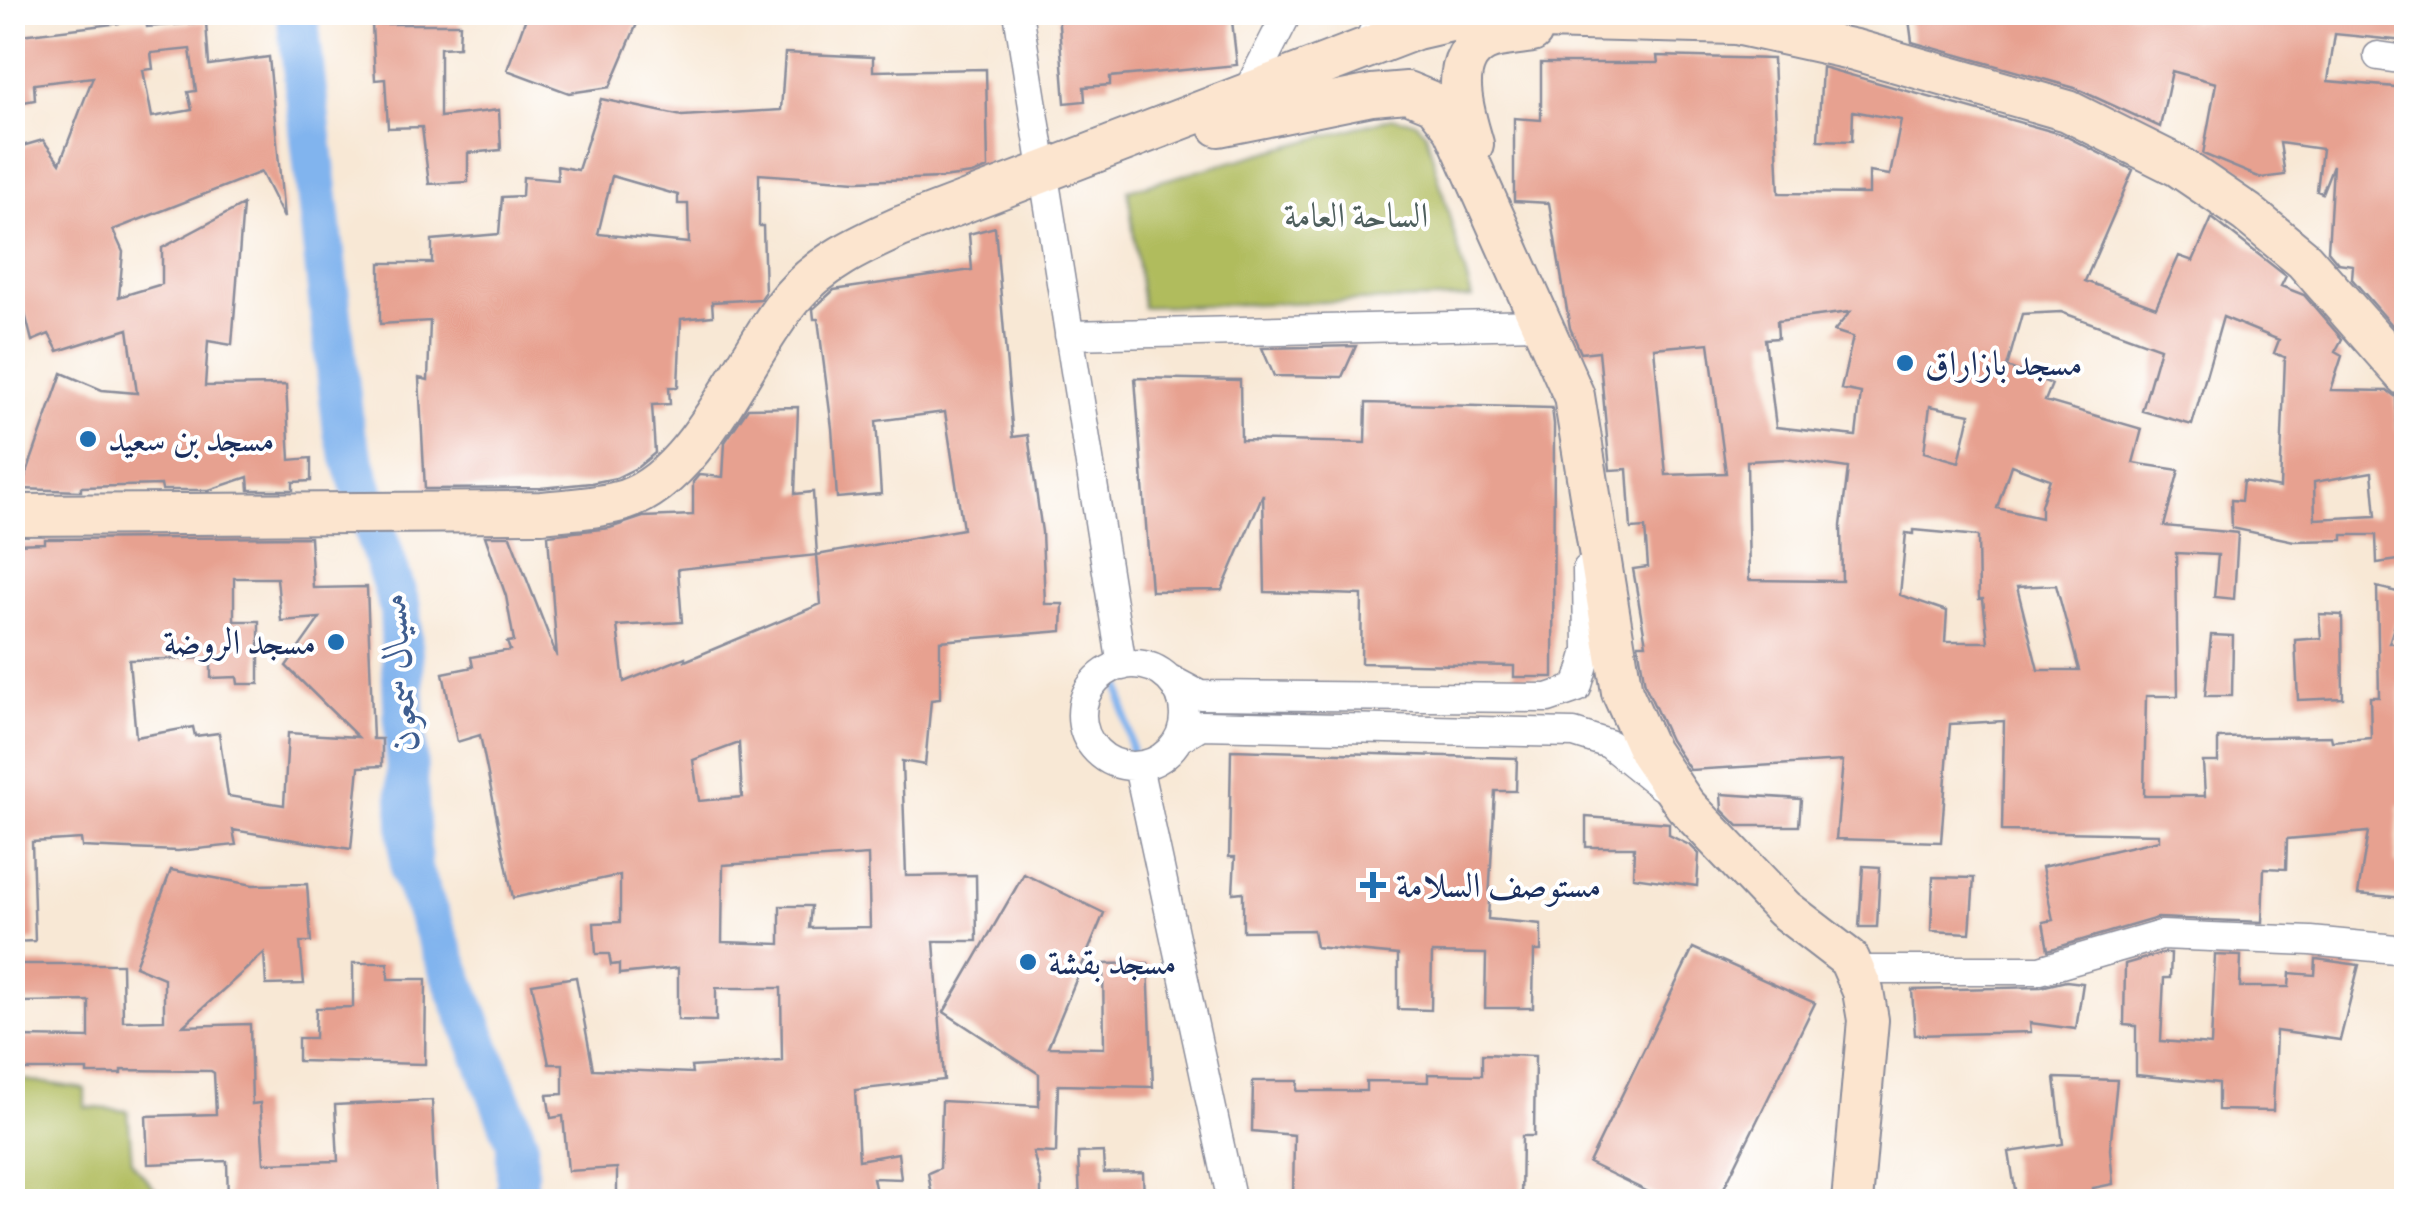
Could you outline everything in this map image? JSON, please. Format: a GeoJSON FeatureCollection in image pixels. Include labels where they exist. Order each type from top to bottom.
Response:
{"type":"FeatureCollection","features":[{"type":"Feature","properties":{"kind":"main road"},"geometry":{"type":"LineString","coordinates":[[12,515],[542,512],[627,499],[665,476],[696,442],[793,296],[840,255],[900,227],[1245,96],[1374,30],[1416,29],[1468,17],[1769,22],[2068,111],[2178,166],[2247,212],[2304,260],[2406,376]]}},
{"type":"Feature","properties":{"kind":"main road"},"geometry":{"type":"LineString","coordinates":[[1494,217],[1460,98],[1462,72],[1469,52],[1487,40],[1595,21]]}},
{"type":"Feature","properties":{"kind":"main road"},"geometry":{"type":"LineString","coordinates":[[1112,148],[1372,95],[1407,92],[1434,102],[1454,128],[1574,396],[1622,692],[1649,752],[1684,805],[1784,909],[1849,959],[1864,991],[1868,1020],[1852,1202]]}},
{"type":"Feature","properties":{"kind":"street"},"geometry":{"type":"LineString","coordinates":[[1018,12],[1122,666]]}},
{"type":"Feature","properties":{"kind":"street"},"geometry":{"type":"LineString","coordinates":[[1245,96],[1288,12]]}},
{"type":"Feature","properties":{"kind":"street"},"geometry":{"type":"LineString","coordinates":[[2378,56],[2406,60]]}},
{"type":"Feature","properties":{"kind":"street"},"geometry":{"type":"LineString","coordinates":[[1069,336],[1541,324]]}},
{"type":"Feature","properties":{"kind":"street"},"geometry":{"type":"LineString","coordinates":[[1168,678],[1183,707],[1183,724],[1168,752],[1138,766],[1121,765],[1092,747],[1084,732],[1084,698],[1106,672],[1122,666],[1154,669],[1200,696],[1529,699],[1548,698],[1577,688],[1588,651],[1585,462]]}},
{"type":"Feature","properties":{"kind":"street"},"geometry":{"type":"LineString","coordinates":[[1178,739],[1202,724],[1574,733],[1609,744],[1684,805]]}},
{"type":"Feature","properties":{"kind":"street"},"geometry":{"type":"LineString","coordinates":[[1138,766],[1232,1202]]}},
{"type":"Feature","properties":{"kind":"street"},"geometry":{"type":"LineString","coordinates":[[1854,970],[2040,970],[2161,935],[2311,941],[2406,950]]}},
{"type":"Feature","properties":{"kind":"green space","name":"الساحة العامة"},"geometry":{"type":"Polygon","coordinates":[[[1391,118],[1414,121],[1426,133],[1472,298],[1143,307],[1128,190],[1391,118]]]}},
{"type":"Feature","properties":{"kind":"green space"},"geometry":{"type":"Polygon","coordinates":[[[12,1078],[85,1089],[85,1107],[128,1111],[132,1162],[165,1201],[13,1201],[12,1078]]]}},
{"type":"Feature","properties":{"kind":"building"},"geometry":{"type":"Polygon","coordinates":[[[528,12],[642,12],[610,87],[569,93],[507,70],[528,12]]]}},
{"type":"Feature","properties":{"kind":"building"},"geometry":{"type":"Polygon","coordinates":[[[1058,12],[1231,12],[1237,65],[1110,77],[1110,85],[1084,87],[1085,101],[1065,103],[1058,12]]]}},
{"type":"Feature","properties":{"kind":"building"},"geometry":{"type":"Polygon","coordinates":[[[1908,12],[2192,12],[2190,21],[2268,16],[2268,12],[2406,12],[2406,41],[2335,34],[2328,81],[2406,88],[2406,341],[2352,279],[2353,265],[2338,263],[2328,251],[2333,165],[2322,193],[2317,191],[2322,149],[2280,143],[2285,175],[2261,178],[2203,154],[2216,83],[2172,71],[2160,127],[2075,88],[1912,42],[1908,12]]]}},
{"type":"Feature","properties":{"kind":"building"},"geometry":{"type":"Polygon","coordinates":[[[146,20],[147,27],[206,22],[209,65],[269,57],[284,218],[261,172],[113,230],[123,252],[119,297],[162,284],[162,248],[243,205],[232,345],[208,341],[205,386],[286,385],[290,460],[311,458],[311,481],[293,482],[293,490],[249,490],[248,477],[209,490],[162,490],[161,485],[81,487],[81,491],[21,489],[62,373],[102,390],[137,393],[128,329],[58,351],[49,334],[32,341],[12,262],[12,149],[43,140],[60,163],[93,77],[34,84],[35,100],[12,104],[12,36],[146,20]],[[190,49],[151,53],[153,69],[143,70],[152,117],[192,110],[188,92],[196,91],[190,49]]]}},
{"type":"Feature","properties":{"kind":"building"},"geometry":{"type":"Polygon","coordinates":[[[372,24],[460,24],[459,47],[440,48],[440,117],[499,110],[501,150],[468,153],[468,182],[429,184],[422,127],[388,128],[385,79],[375,80],[372,24]]]}},
{"type":"Feature","properties":{"kind":"building"},"geometry":{"type":"Polygon","coordinates":[[[785,53],[873,57],[873,71],[986,69],[988,168],[942,178],[857,181],[759,174],[765,293],[761,299],[712,302],[713,316],[681,319],[678,387],[669,387],[670,404],[652,405],[655,453],[616,478],[591,483],[541,488],[425,489],[419,378],[428,380],[430,321],[380,324],[380,263],[432,263],[432,240],[499,234],[502,197],[522,196],[523,177],[558,180],[557,166],[578,170],[601,99],[682,116],[781,110],[785,53]],[[612,176],[598,234],[689,243],[688,204],[678,204],[678,195],[612,176]]]}},
{"type":"Feature","properties":{"kind":"building"},"geometry":{"type":"Polygon","coordinates":[[[1657,56],[1773,59],[1779,193],[1869,194],[1869,172],[1890,175],[1901,120],[1853,111],[1852,141],[1818,140],[1822,67],[2061,134],[2133,170],[2085,281],[2156,307],[2179,256],[2193,261],[2212,218],[2286,276],[2281,286],[2304,295],[2342,339],[2335,352],[2342,356],[2331,390],[2388,391],[2396,397],[2397,430],[2406,429],[2406,559],[2377,563],[2376,535],[2294,541],[2232,528],[2231,500],[2241,501],[2243,481],[2280,488],[2285,357],[2274,353],[2279,340],[2223,317],[2192,425],[2142,411],[2160,348],[2061,312],[2022,314],[2007,367],[2052,384],[2045,401],[2142,429],[2133,463],[2179,470],[2164,526],[2238,533],[2234,599],[2214,597],[2218,555],[2176,553],[2178,696],[2146,696],[2144,796],[2205,796],[2203,762],[2218,762],[2218,738],[2371,738],[2370,697],[2379,697],[2377,587],[2405,594],[2389,643],[2406,643],[2400,756],[2406,756],[2406,806],[2399,805],[2395,863],[2406,865],[2406,898],[2358,894],[2368,832],[2287,839],[2286,869],[2264,868],[2262,922],[2157,918],[2048,950],[2043,922],[2053,920],[2042,867],[2159,840],[2159,834],[2002,831],[2004,721],[1950,724],[1941,842],[1836,839],[1843,761],[1690,770],[1670,740],[1645,685],[1638,644],[1646,644],[1633,569],[1648,567],[1645,528],[1631,529],[1627,469],[1610,470],[1599,351],[1581,353],[1570,328],[1549,203],[1514,201],[1514,118],[1541,120],[1541,63],[1658,63],[1657,56]],[[1850,312],[1777,321],[1778,338],[1765,339],[1776,427],[1856,436],[1861,393],[1841,389],[1853,337],[1834,331],[1850,312]],[[1709,343],[1654,348],[1666,475],[1726,473],[1709,343]],[[1930,406],[1924,452],[1959,462],[1970,414],[1930,406]],[[1785,459],[1747,461],[1749,580],[1842,581],[1841,526],[1848,468],[1785,459]],[[2011,465],[1997,508],[2041,518],[2050,479],[2011,465]],[[2372,472],[2314,482],[2315,519],[2376,516],[2372,472]],[[1914,530],[1914,534],[1906,533],[1900,595],[1947,611],[1945,642],[1988,642],[1983,599],[1979,599],[1978,536],[1914,530]],[[2056,585],[2017,587],[2038,670],[2079,670],[2056,585]]]}},
{"type":"Feature","properties":{"kind":"building"},"geometry":{"type":"Polygon","coordinates":[[[995,227],[1013,437],[1028,435],[1042,532],[1045,604],[1063,604],[1062,631],[940,641],[940,699],[931,700],[925,765],[902,761],[906,876],[976,875],[977,941],[934,941],[944,1080],[855,1090],[859,1160],[898,1153],[901,1179],[873,1178],[878,1202],[617,1202],[617,1168],[568,1171],[563,1116],[551,1118],[547,1095],[563,1094],[563,1064],[549,1064],[532,984],[576,977],[593,1069],[692,1073],[691,1067],[782,1061],[781,988],[716,988],[716,1021],[678,1020],[678,968],[619,974],[619,964],[611,965],[609,954],[596,954],[594,923],[620,922],[620,875],[513,898],[480,735],[457,742],[443,673],[473,667],[471,657],[510,650],[507,642],[514,641],[506,596],[485,536],[510,536],[557,657],[548,535],[610,528],[643,517],[693,515],[693,482],[699,475],[723,477],[725,442],[748,408],[798,407],[795,494],[813,492],[817,555],[963,529],[945,412],[876,421],[881,494],[837,498],[832,428],[818,319],[814,319],[813,309],[834,290],[972,270],[969,234],[995,227]],[[817,555],[678,569],[682,622],[617,626],[624,682],[685,657],[685,661],[821,604],[817,555]],[[739,743],[693,760],[699,801],[742,797],[739,743]],[[868,855],[723,865],[722,942],[780,944],[780,906],[811,906],[809,928],[870,927],[868,855]]]}},
{"type":"Feature","properties":{"kind":"building"},"geometry":{"type":"Polygon","coordinates":[[[1356,346],[1342,377],[1274,376],[1262,348],[1356,346]]]}},
{"type":"Feature","properties":{"kind":"building"},"geometry":{"type":"Polygon","coordinates":[[[1135,378],[1240,380],[1241,440],[1365,443],[1366,403],[1552,408],[1553,677],[1514,677],[1514,666],[1361,663],[1362,595],[1265,592],[1263,494],[1222,590],[1151,591],[1135,378]]]}},
{"type":"Feature","properties":{"kind":"building"},"geometry":{"type":"Polygon","coordinates":[[[310,537],[313,588],[367,587],[373,739],[382,739],[382,766],[359,767],[351,849],[233,830],[236,845],[178,851],[82,847],[81,839],[32,842],[35,941],[12,942],[12,544],[45,543],[45,539],[310,537]],[[234,578],[234,621],[259,621],[259,684],[238,684],[237,677],[211,678],[211,658],[129,660],[136,737],[193,727],[195,736],[219,733],[228,796],[284,805],[288,733],[358,737],[286,666],[320,618],[281,621],[277,578],[234,578]]]}},
{"type":"Feature","properties":{"kind":"building"},"geometry":{"type":"Polygon","coordinates":[[[2319,614],[2342,615],[2343,698],[2298,700],[2295,640],[2321,638],[2319,614]]]}},
{"type":"Feature","properties":{"kind":"building"},"geometry":{"type":"Polygon","coordinates":[[[2211,635],[2233,636],[2232,696],[2205,696],[2211,635]]]}},
{"type":"Feature","properties":{"kind":"building","name":"مستوصف السلامة"},"geometry":{"type":"Polygon","coordinates":[[[1231,750],[1517,758],[1516,791],[1495,791],[1488,919],[1541,924],[1541,951],[1534,951],[1533,1008],[1485,1008],[1486,954],[1432,953],[1431,1010],[1398,1009],[1398,955],[1316,947],[1313,930],[1243,931],[1243,892],[1233,893],[1235,857],[1229,857],[1231,750]]]}},
{"type":"Feature","properties":{"kind":"building"},"geometry":{"type":"Polygon","coordinates":[[[1721,794],[1801,799],[1799,826],[1738,826],[1722,810],[1721,794]]]}},
{"type":"Feature","properties":{"kind":"building"},"geometry":{"type":"Polygon","coordinates":[[[1586,817],[1669,823],[1669,835],[1699,854],[1697,886],[1633,877],[1634,847],[1586,847],[1586,817]]]}},
{"type":"Feature","properties":{"kind":"building"},"geometry":{"type":"Polygon","coordinates":[[[1863,866],[1880,867],[1877,927],[1859,927],[1863,866]]]}},
{"type":"Feature","properties":{"kind":"building"},"geometry":{"type":"Polygon","coordinates":[[[171,870],[253,885],[307,884],[311,942],[300,942],[304,984],[266,985],[264,953],[183,1026],[250,1024],[252,1104],[260,1103],[264,1163],[338,1161],[335,1105],[432,1100],[437,1202],[228,1202],[227,1161],[148,1164],[146,1116],[216,1114],[211,1071],[121,1070],[121,1074],[87,1074],[87,1070],[18,1070],[18,1037],[89,1038],[89,1001],[19,1002],[18,964],[122,964],[123,1021],[164,1020],[164,978],[135,966],[171,870]]]}},
{"type":"Feature","properties":{"kind":"building"},"geometry":{"type":"Polygon","coordinates":[[[1024,874],[1104,913],[1048,1047],[1104,1048],[1103,964],[1148,963],[1153,1087],[1058,1085],[1056,1153],[1033,1152],[1041,1182],[1041,1202],[933,1202],[928,1173],[940,1168],[942,1101],[1039,1106],[1039,1074],[944,1012],[1024,874]]]}},
{"type":"Feature","properties":{"kind":"building"},"geometry":{"type":"Polygon","coordinates":[[[1933,877],[1974,878],[1970,933],[1931,931],[1933,877]]]}},
{"type":"Feature","properties":{"kind":"building"},"geometry":{"type":"Polygon","coordinates":[[[1693,948],[1815,1003],[1717,1202],[1669,1202],[1589,1163],[1693,948]]]}},
{"type":"Feature","properties":{"kind":"building"},"geometry":{"type":"Polygon","coordinates":[[[2171,953],[2170,978],[2164,978],[2161,1041],[2211,1045],[2215,955],[2241,956],[2240,987],[2289,987],[2290,973],[2315,975],[2316,959],[2359,965],[2340,1040],[2276,1031],[2273,1111],[2218,1110],[2218,1083],[2136,1075],[2136,1026],[2124,1025],[2125,964],[2171,953]]]}},
{"type":"Feature","properties":{"kind":"building"},"geometry":{"type":"Polygon","coordinates":[[[353,963],[388,963],[388,979],[426,979],[425,1064],[298,1061],[298,1038],[315,1038],[316,1008],[353,1007],[353,963]]]}},
{"type":"Feature","properties":{"kind":"building"},"geometry":{"type":"Polygon","coordinates":[[[2066,981],[2083,983],[2076,1029],[2030,1023],[2031,1032],[1915,1035],[1912,990],[2041,987],[2066,981]]]}},
{"type":"Feature","properties":{"kind":"building"},"geometry":{"type":"Polygon","coordinates":[[[1482,1054],[1535,1056],[1534,1136],[1522,1136],[1521,1202],[1293,1202],[1294,1135],[1252,1131],[1253,1081],[1298,1081],[1297,1091],[1366,1091],[1366,1081],[1428,1082],[1428,1074],[1482,1075],[1482,1054]]]}},
{"type":"Feature","properties":{"kind":"building"},"geometry":{"type":"Polygon","coordinates":[[[2055,1078],[2117,1080],[2110,1149],[2113,1184],[2093,1188],[2094,1202],[2017,1202],[2009,1152],[2063,1144],[2055,1078]]]}},
{"type":"Feature","properties":{"kind":"building"},"geometry":{"type":"Polygon","coordinates":[[[1103,1152],[1104,1173],[1143,1172],[1144,1202],[1080,1202],[1078,1153],[1103,1152]]]}},
{"type":"Feature","properties":{"kind":"waterway","name":"مسيال سمعون"},"geometry":{"type":"LineString","coordinates":[[297,12],[344,432],[400,608],[411,871],[517,1142],[517,1202]]}},
{"type":"Feature","properties":{"kind":"waterway"},"geometry":{"type":"LineString","coordinates":[[1117,673],[1134,763]]}},
{"type":"Feature","properties":{"kind":"place","name":"مسجد بازاراق"},"geometry":{"type":"Point","coordinates":[1905,363]}},
{"type":"Feature","properties":{"kind":"place","name":"مسجد بن سعيد"},"geometry":{"type":"Point","coordinates":[88,439]}},
{"type":"Feature","properties":{"kind":"place","name":"مسجد الروضة"},"geometry":{"type":"Point","coordinates":[336,642]}},
{"type":"Feature","properties":{"kind":"place","name":"مستوصف السلامة"},"geometry":{"type":"Point","coordinates":[1373,885]}},
{"type":"Feature","properties":{"kind":"place","name":"مسجد بقشة"},"geometry":{"type":"Point","coordinates":[1028,962]}}]}
